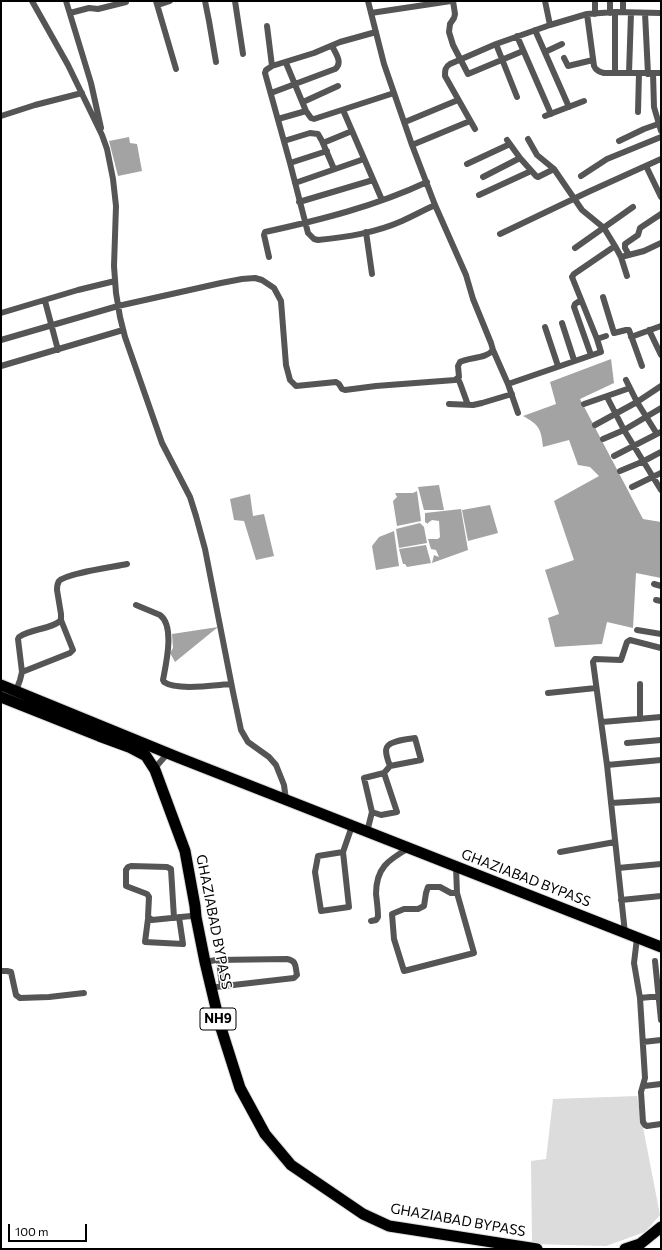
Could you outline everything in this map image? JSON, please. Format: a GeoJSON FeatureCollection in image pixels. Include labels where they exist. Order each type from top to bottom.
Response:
{"type":"FeatureCollection","features":[{"type":"Feature","properties":{"kind":"highway","name":"GHAZIABAD BYPASS"},"geometry":{"type":"LineString","coordinates":[[1,685],[366,832],[661,947]]}},
{"type":"Feature","properties":{"kind":"highway","name":"GHAZIABAD BYPASS"},"geometry":{"type":"LineString","coordinates":[[1,697],[129,747],[146,756],[154,769],[185,851],[196,917],[207,961],[216,988],[220,1025],[240,1088],[265,1134],[291,1165],[363,1214],[389,1226],[537,1249]]}},
{"type":"Feature","properties":{"kind":"highway"},"geometry":{"type":"LineString","coordinates":[[625,1249],[640,1244],[659,1232]]}},
{"type":"Feature","properties":{"kind":"street"},"geometry":{"type":"LineString","coordinates":[[32,1],[68,65],[102,135]]}},
{"type":"Feature","properties":{"kind":"street"},"geometry":{"type":"LineString","coordinates":[[66,1],[91,84],[109,160],[116,206],[115,281],[123,330],[162,443],[190,497],[196,516],[208,563],[231,684],[243,734],[248,742],[269,757],[276,765],[284,785],[286,800]]}},
{"type":"Feature","properties":{"kind":"street"},"geometry":{"type":"LineString","coordinates":[[170,1],[157,3],[176,69]]}},
{"type":"Feature","properties":{"kind":"street"},"geometry":{"type":"LineString","coordinates":[[205,1],[210,21],[216,62]]}},
{"type":"Feature","properties":{"kind":"street"},"geometry":{"type":"LineString","coordinates":[[235,1],[243,54]]}},
{"type":"Feature","properties":{"kind":"street"},"geometry":{"type":"LineString","coordinates":[[368,1],[384,64],[412,145],[426,182],[466,275],[473,299],[492,343],[493,350],[512,394],[518,413]]}},
{"type":"Feature","properties":{"kind":"street"},"geometry":{"type":"LineString","coordinates":[[371,13],[452,1],[455,14],[450,24],[453,45],[466,72],[469,74],[523,51]]}},
{"type":"Feature","properties":{"kind":"street"},"geometry":{"type":"LineString","coordinates":[[545,1],[550,25]]}},
{"type":"Feature","properties":{"kind":"street"},"geometry":{"type":"LineString","coordinates":[[595,1],[595,14]]}},
{"type":"Feature","properties":{"kind":"street"},"geometry":{"type":"LineString","coordinates":[[610,1],[613,12],[616,72]]}},
{"type":"Feature","properties":{"kind":"street"},"geometry":{"type":"LineString","coordinates":[[622,12],[623,1]]}},
{"type":"Feature","properties":{"kind":"street"},"geometry":{"type":"LineString","coordinates":[[70,13],[86,9],[98,9],[126,2]]}},
{"type":"Feature","properties":{"kind":"street"},"geometry":{"type":"LineString","coordinates":[[475,129],[445,76],[446,66],[517,36],[587,14],[613,12],[661,13]]}},
{"type":"Feature","properties":{"kind":"street"},"geometry":{"type":"LineString","coordinates":[[628,73],[631,13]]}},
{"type":"Feature","properties":{"kind":"street"},"geometry":{"type":"LineString","coordinates":[[644,13],[654,107],[661,131]]}},
{"type":"Feature","properties":{"kind":"street"},"geometry":{"type":"LineString","coordinates":[[587,14],[594,68],[600,72],[661,74]]}},
{"type":"Feature","properties":{"kind":"street"},"geometry":{"type":"LineString","coordinates":[[267,26],[272,66]]}},
{"type":"Feature","properties":{"kind":"street"},"geometry":{"type":"LineString","coordinates":[[535,30],[569,107]]}},
{"type":"Feature","properties":{"kind":"street"},"geometry":{"type":"LineString","coordinates":[[376,32],[272,66],[265,72],[308,233],[314,239],[318,240],[346,237],[402,221],[436,205]]}},
{"type":"Feature","properties":{"kind":"street"},"geometry":{"type":"LineString","coordinates":[[517,36],[548,115],[584,101]]}},
{"type":"Feature","properties":{"kind":"street"},"geometry":{"type":"LineString","coordinates":[[496,44],[517,97]]}},
{"type":"Feature","properties":{"kind":"street"},"geometry":{"type":"LineString","coordinates":[[545,52],[562,44]]}},
{"type":"Feature","properties":{"kind":"street"},"geometry":{"type":"LineString","coordinates":[[271,93],[295,85],[338,67],[339,62],[332,46]]}},
{"type":"Feature","properties":{"kind":"street"},"geometry":{"type":"LineString","coordinates":[[564,58],[568,66],[593,60]]}},
{"type":"Feature","properties":{"kind":"street"},"geometry":{"type":"LineString","coordinates":[[286,62],[306,111],[314,120],[394,93]]}},
{"type":"Feature","properties":{"kind":"street"},"geometry":{"type":"LineString","coordinates":[[638,112],[639,73]]}},
{"type":"Feature","properties":{"kind":"street"},"geometry":{"type":"LineString","coordinates":[[302,102],[338,86]]}},
{"type":"Feature","properties":{"kind":"street"},"geometry":{"type":"LineString","coordinates":[[1,116],[35,105],[82,93]]}},
{"type":"Feature","properties":{"kind":"street"},"geometry":{"type":"LineString","coordinates":[[405,122],[458,100]]}},
{"type":"Feature","properties":{"kind":"street"},"geometry":{"type":"LineString","coordinates":[[343,110],[382,200]]}},
{"type":"Feature","properties":{"kind":"street"},"geometry":{"type":"LineString","coordinates":[[278,119],[306,111]]}},
{"type":"Feature","properties":{"kind":"street"},"geometry":{"type":"LineString","coordinates":[[412,145],[470,121]]}},
{"type":"Feature","properties":{"kind":"street"},"geometry":{"type":"LineString","coordinates":[[619,141],[644,129],[660,124]]}},
{"type":"Feature","properties":{"kind":"street"},"geometry":{"type":"LineString","coordinates":[[323,143],[352,131]]}},
{"type":"Feature","properties":{"kind":"street"},"geometry":{"type":"LineString","coordinates":[[284,141],[315,133],[318,134],[334,169]]}},
{"type":"Feature","properties":{"kind":"street"},"geometry":{"type":"LineString","coordinates":[[581,176],[607,159],[661,137]]}},
{"type":"Feature","properties":{"kind":"street"},"geometry":{"type":"LineString","coordinates":[[528,139],[537,155],[554,168],[582,210],[604,228],[621,257],[628,276]]}},
{"type":"Feature","properties":{"kind":"street"},"geometry":{"type":"LineString","coordinates":[[467,164],[509,142],[520,158],[537,177],[554,168]]}},
{"type":"Feature","properties":{"kind":"street"},"geometry":{"type":"LineString","coordinates":[[290,163],[327,151]]}},
{"type":"Feature","properties":{"kind":"street"},"geometry":{"type":"LineString","coordinates":[[483,177],[520,158]]}},
{"type":"Feature","properties":{"kind":"street"},"geometry":{"type":"LineString","coordinates":[[295,183],[364,159]]}},
{"type":"Feature","properties":{"kind":"street"},"geometry":{"type":"LineString","coordinates":[[500,234],[661,159]]}},
{"type":"Feature","properties":{"kind":"street"},"geometry":{"type":"LineString","coordinates":[[646,166],[661,197]]}},
{"type":"Feature","properties":{"kind":"street"},"geometry":{"type":"LineString","coordinates":[[479,195],[531,171]]}},
{"type":"Feature","properties":{"kind":"street"},"geometry":{"type":"LineString","coordinates":[[300,202],[373,180]]}},
{"type":"Feature","properties":{"kind":"street"},"geometry":{"type":"LineString","coordinates":[[269,257],[264,235],[265,232],[305,223],[382,200],[426,182]]}},
{"type":"Feature","properties":{"kind":"street"},"geometry":{"type":"LineString","coordinates":[[575,248],[633,207]]}},
{"type":"Feature","properties":{"kind":"street"},"geometry":{"type":"LineString","coordinates":[[629,255],[625,248],[625,244],[637,237],[640,228],[661,214]]}},
{"type":"Feature","properties":{"kind":"street"},"geometry":{"type":"LineString","coordinates":[[366,232],[372,274]]}},
{"type":"Feature","properties":{"kind":"street"},"geometry":{"type":"LineString","coordinates":[[621,257],[644,251],[661,244]]}},
{"type":"Feature","properties":{"kind":"street"},"geometry":{"type":"LineString","coordinates":[[508,384],[574,360],[601,352],[597,338],[572,280],[572,276],[615,246]]}},
{"type":"Feature","properties":{"kind":"street"},"geometry":{"type":"LineString","coordinates":[[1,340],[118,306],[221,283],[255,278],[262,280],[274,288],[281,301],[286,365],[290,380],[296,386],[336,382],[345,390],[458,379]]}},
{"type":"Feature","properties":{"kind":"street"},"geometry":{"type":"LineString","coordinates":[[1,313],[78,290],[115,281]]}},
{"type":"Feature","properties":{"kind":"street"},"geometry":{"type":"LineString","coordinates":[[603,297],[614,333],[628,330],[642,366]]}},
{"type":"Feature","properties":{"kind":"street"},"geometry":{"type":"LineString","coordinates":[[581,300],[575,304],[574,307],[591,355]]}},
{"type":"Feature","properties":{"kind":"street"},"geometry":{"type":"LineString","coordinates":[[44,301],[58,350]]}},
{"type":"Feature","properties":{"kind":"street"},"geometry":{"type":"LineString","coordinates":[[562,323],[574,360]]}},
{"type":"Feature","properties":{"kind":"street"},"geometry":{"type":"LineString","coordinates":[[631,337],[661,326]]}},
{"type":"Feature","properties":{"kind":"street"},"geometry":{"type":"LineString","coordinates":[[545,327],[558,366]]}},
{"type":"Feature","properties":{"kind":"street"},"geometry":{"type":"LineString","coordinates":[[1,366],[123,330]]}},
{"type":"Feature","properties":{"kind":"street"},"geometry":{"type":"LineString","coordinates":[[649,330],[661,355]]}},
{"type":"Feature","properties":{"kind":"street"},"geometry":{"type":"LineString","coordinates":[[597,338],[606,336]]}},
{"type":"Feature","properties":{"kind":"street"},"geometry":{"type":"LineString","coordinates":[[468,405],[458,379],[458,366],[460,362],[488,354],[493,350]]}},
{"type":"Feature","properties":{"kind":"street"},"geometry":{"type":"LineString","coordinates":[[614,456],[659,433],[646,417],[626,380]]}},
{"type":"Feature","properties":{"kind":"street"},"geometry":{"type":"LineString","coordinates":[[596,425],[637,402],[661,386]]}},
{"type":"Feature","properties":{"kind":"street"},"geometry":{"type":"LineString","coordinates":[[584,404],[630,388]]}},
{"type":"Feature","properties":{"kind":"street"},"geometry":{"type":"LineString","coordinates":[[449,404],[468,405],[482,403],[512,394]]}},
{"type":"Feature","properties":{"kind":"street"},"geometry":{"type":"LineString","coordinates":[[607,397],[624,430],[661,490]]}},
{"type":"Feature","properties":{"kind":"street"},"geometry":{"type":"LineString","coordinates":[[603,439],[624,430],[661,408]]}},
{"type":"Feature","properties":{"kind":"street"},"geometry":{"type":"LineString","coordinates":[[620,471],[661,452]]}},
{"type":"Feature","properties":{"kind":"street"},"geometry":{"type":"LineString","coordinates":[[632,487],[661,473]]}},
{"type":"Feature","properties":{"kind":"street"},"geometry":{"type":"LineString","coordinates":[[22,672],[72,652],[73,649],[61,620],[57,590],[60,580],[78,574],[126,564]]}},
{"type":"Feature","properties":{"kind":"street"},"geometry":{"type":"LineString","coordinates":[[654,584],[661,586]]}},
{"type":"Feature","properties":{"kind":"street"},"geometry":{"type":"LineString","coordinates":[[136,605],[160,615],[166,623],[168,649],[163,678],[164,682],[171,685],[193,686],[231,684]]}},
{"type":"Feature","properties":{"kind":"street"},"geometry":{"type":"LineString","coordinates":[[16,691],[22,672],[18,636],[56,624],[61,620]]}},
{"type":"Feature","properties":{"kind":"street"},"geometry":{"type":"LineString","coordinates":[[637,630],[661,634]]}},
{"type":"Feature","properties":{"kind":"street"},"geometry":{"type":"LineString","coordinates":[[625,933],[602,722],[593,664],[594,659],[621,660],[627,642],[630,640],[661,648]]}},
{"type":"Feature","properties":{"kind":"street"},"geometry":{"type":"LineString","coordinates":[[640,684],[640,719]]}},
{"type":"Feature","properties":{"kind":"street"},"geometry":{"type":"LineString","coordinates":[[548,693],[596,688]]}},
{"type":"Feature","properties":{"kind":"street"},"geometry":{"type":"LineString","coordinates":[[602,722],[661,718]]}},
{"type":"Feature","properties":{"kind":"street"},"geometry":{"type":"LineString","coordinates":[[366,832],[372,812],[364,778],[384,772],[390,766],[421,760],[415,738],[390,743],[387,746],[386,751],[390,766]]}},
{"type":"Feature","properties":{"kind":"street"},"geometry":{"type":"LineString","coordinates":[[628,743],[661,740]]}},
{"type":"Feature","properties":{"kind":"street"},"geometry":{"type":"LineString","coordinates":[[154,769],[168,753]]}},
{"type":"Feature","properties":{"kind":"street"},"geometry":{"type":"LineString","coordinates":[[607,765],[661,760]]}},
{"type":"Feature","properties":{"kind":"street"},"geometry":{"type":"LineString","coordinates":[[372,812],[381,815],[396,812],[384,772]]}},
{"type":"Feature","properties":{"kind":"street"},"geometry":{"type":"LineString","coordinates":[[611,803],[661,800]]}},
{"type":"Feature","properties":{"kind":"street"},"geometry":{"type":"LineString","coordinates":[[343,852],[318,856],[315,872],[321,912],[349,907],[343,852],[352,826]]}},
{"type":"Feature","properties":{"kind":"street"},"geometry":{"type":"LineString","coordinates":[[560,852],[615,842]]}},
{"type":"Feature","properties":{"kind":"street"},"geometry":{"type":"LineString","coordinates":[[371,921],[376,920],[378,917],[376,894],[379,874],[388,861],[409,848]]}},
{"type":"Feature","properties":{"kind":"street"},"geometry":{"type":"LineString","coordinates":[[618,868],[661,864]]}},
{"type":"Feature","properties":{"kind":"street"},"geometry":{"type":"LineString","coordinates":[[456,866],[457,893],[474,953],[404,971],[394,939],[392,914],[404,910],[418,909],[424,906],[428,887],[440,887],[451,893],[457,893]]}},
{"type":"Feature","properties":{"kind":"street"},"geometry":{"type":"LineString","coordinates":[[128,867],[167,867],[171,869],[176,918],[182,944],[145,942],[149,897],[147,894],[126,886],[126,870],[128,867]]}},
{"type":"Feature","properties":{"kind":"street"},"geometry":{"type":"LineString","coordinates":[[621,900],[661,896]]}},
{"type":"Feature","properties":{"kind":"street"},"geometry":{"type":"LineString","coordinates":[[148,919],[152,920],[191,916],[196,917]]}},
{"type":"Feature","properties":{"kind":"street"},"geometry":{"type":"LineString","coordinates":[[637,938],[634,960],[640,998],[646,1078],[641,1095],[644,1124],[649,1126],[661,1124]]}},
{"type":"Feature","properties":{"kind":"street"},"geometry":{"type":"LineString","coordinates":[[207,961],[219,960],[287,959],[292,960],[295,963],[297,975],[294,978],[216,988],[219,960]]}},
{"type":"Feature","properties":{"kind":"street"},"geometry":{"type":"LineString","coordinates":[[207,961],[217,975]]}},
{"type":"Feature","properties":{"kind":"street"},"geometry":{"type":"LineString","coordinates":[[655,961],[660,996],[661,1020]]}},
{"type":"Feature","properties":{"kind":"street"},"geometry":{"type":"LineString","coordinates":[[1,972],[11,972],[16,995],[20,998],[49,997],[84,993]]}},
{"type":"Feature","properties":{"kind":"street"},"geometry":{"type":"LineString","coordinates":[[640,998],[660,996]]}},
{"type":"Feature","properties":{"kind":"street"},"geometry":{"type":"LineString","coordinates":[[643,1042],[661,1040]]}},
{"type":"Feature","properties":{"kind":"street"},"geometry":{"type":"LineString","coordinates":[[644,1086],[661,1084]]}},
{"type":"Feature","properties":{"kind":"shaded area"},"geometry":{"type":"Polygon","coordinates":[[[129,137],[130,143],[137,144],[142,171],[118,176],[109,141],[129,137]]]}},
{"type":"Feature","properties":{"kind":"shaded area"},"geometry":{"type":"Polygon","coordinates":[[[611,359],[614,383],[580,399],[643,519],[661,522],[661,578],[636,573],[633,628],[607,622],[602,644],[555,647],[548,618],[559,614],[545,570],[574,560],[554,501],[599,476],[590,467],[578,465],[569,440],[543,447],[540,431],[533,422],[523,416],[556,404],[550,382],[611,359]]]}},
{"type":"Feature","properties":{"kind":"shaded area"},"geometry":{"type":"Polygon","coordinates":[[[439,485],[444,510],[424,510],[418,487],[439,485]]]}},
{"type":"Feature","properties":{"kind":"shaded area"},"geometry":{"type":"Polygon","coordinates":[[[417,491],[421,521],[397,526],[393,501],[397,497],[395,493],[413,493],[417,491]]]}},
{"type":"Feature","properties":{"kind":"shaded area"},"geometry":{"type":"Polygon","coordinates":[[[250,494],[253,516],[264,514],[274,556],[256,560],[244,521],[234,520],[230,499],[250,494]]]}},
{"type":"Feature","properties":{"kind":"shaded area"},"geometry":{"type":"Polygon","coordinates":[[[490,505],[498,533],[468,541],[462,510],[490,505]]]}},
{"type":"Feature","properties":{"kind":"shaded area"},"geometry":{"type":"Polygon","coordinates":[[[461,509],[468,550],[432,563],[434,555],[439,557],[436,550],[431,549],[428,539],[438,539],[440,537],[439,521],[432,520],[428,524],[425,522],[425,513],[461,509]]]}},
{"type":"Feature","properties":{"kind":"shaded area"},"geometry":{"type":"Polygon","coordinates":[[[420,523],[424,527],[427,543],[399,548],[396,529],[420,523]]]}},
{"type":"Feature","properties":{"kind":"shaded area"},"geometry":{"type":"Polygon","coordinates":[[[394,531],[399,566],[376,570],[372,546],[379,537],[394,531]]]}},
{"type":"Feature","properties":{"kind":"shaded area"},"geometry":{"type":"Polygon","coordinates":[[[426,545],[431,563],[407,567],[403,564],[399,549],[426,545]]]}},
{"type":"Feature","properties":{"kind":"shaded area"},"geometry":{"type":"Polygon","coordinates":[[[218,627],[175,662],[170,653],[173,648],[172,634],[218,627]]]}},
{"type":"Feature","properties":{"kind":"shaded area"},"geometry":{"type":"Polygon","coordinates":[[[637,1096],[660,1215],[645,1232],[606,1246],[532,1244],[531,1161],[546,1159],[553,1099],[637,1096]]]}}]}
